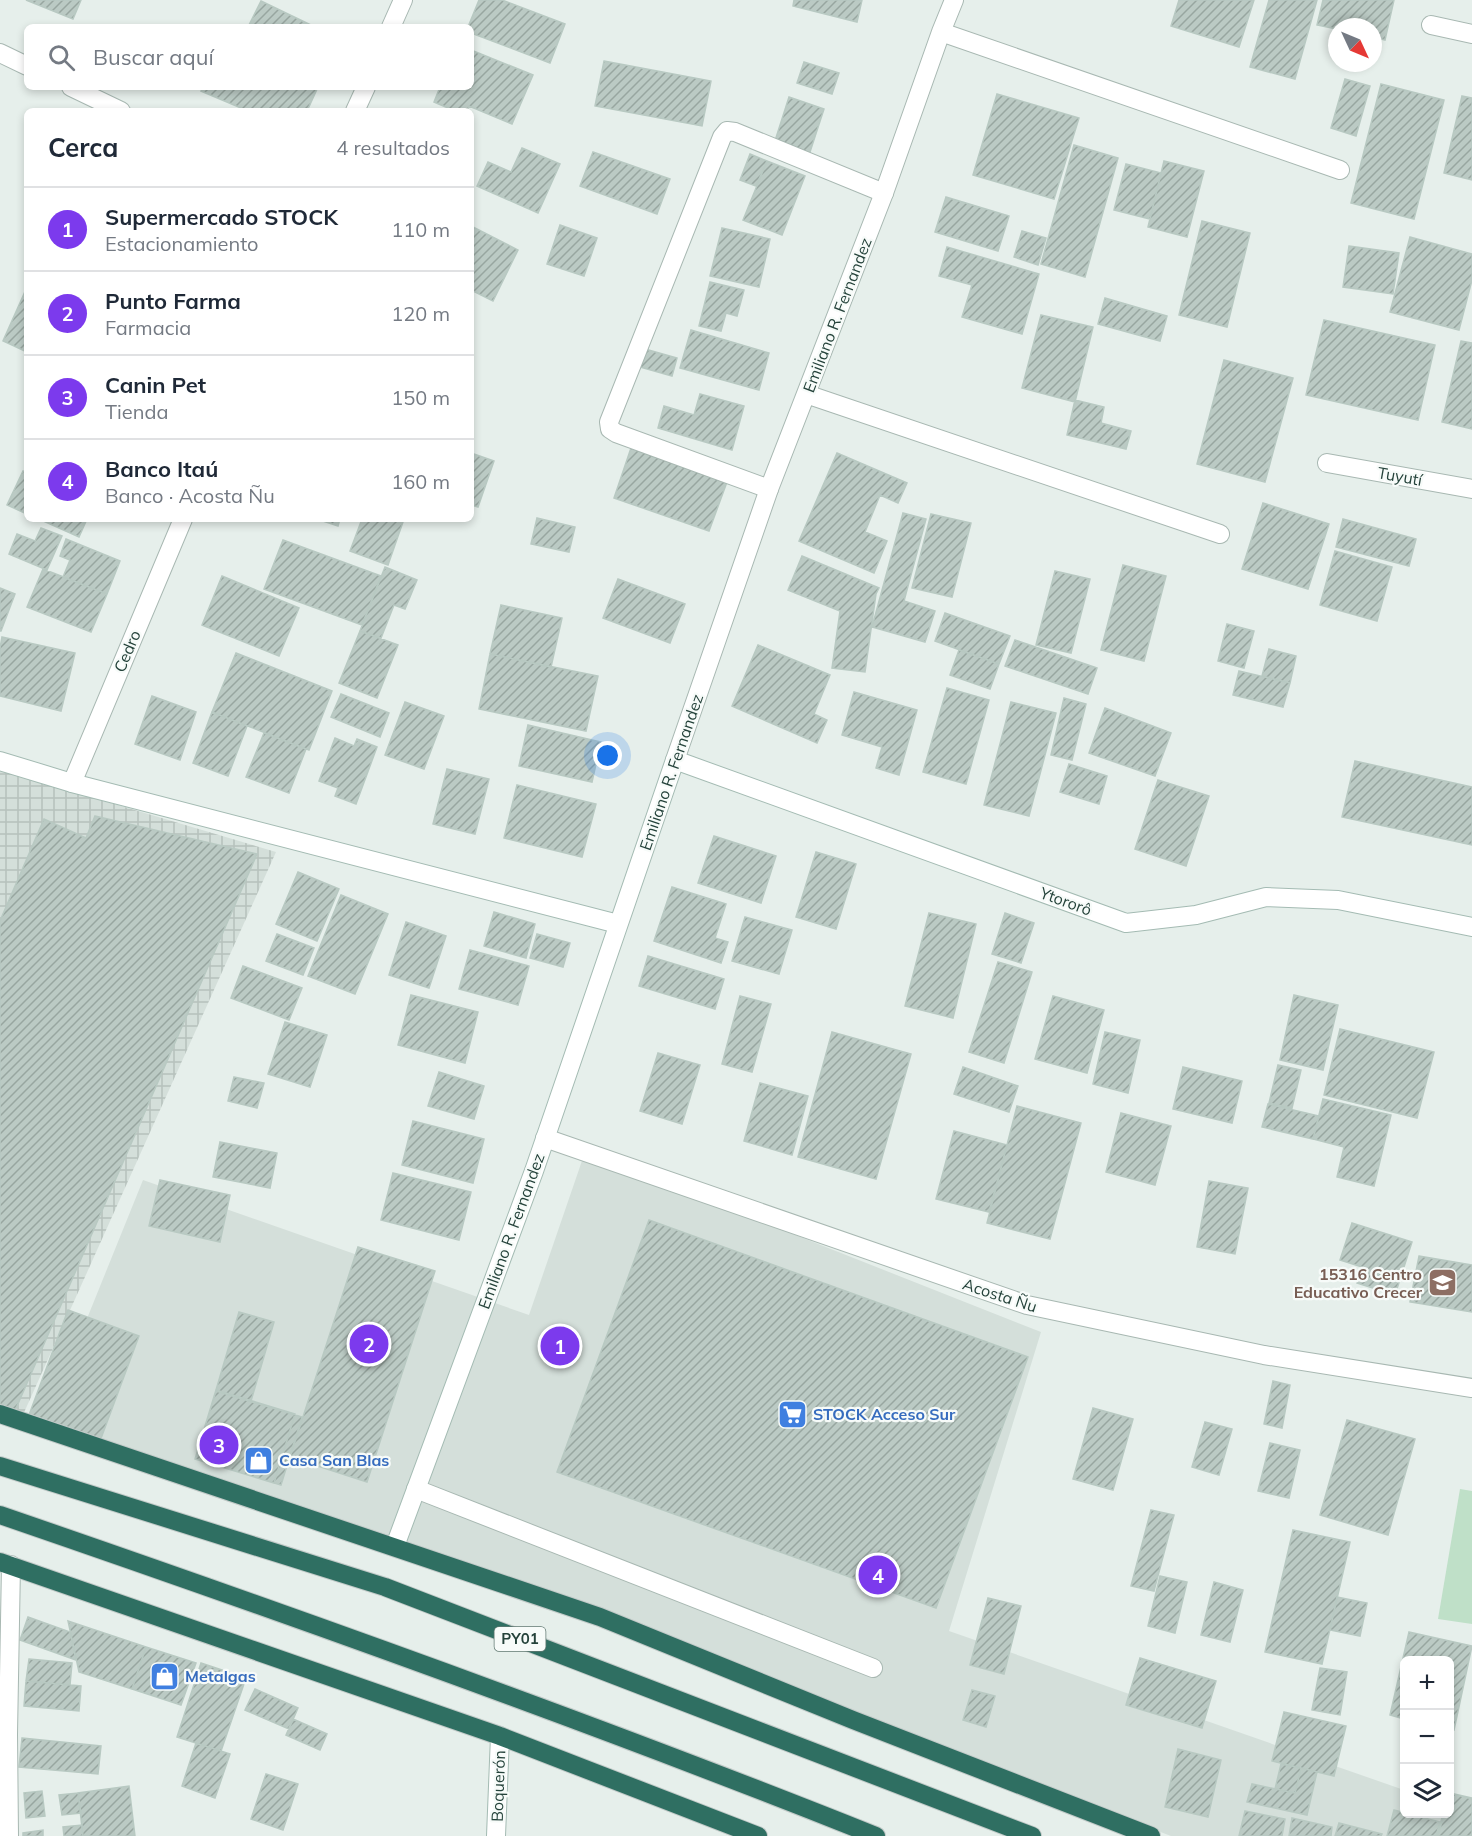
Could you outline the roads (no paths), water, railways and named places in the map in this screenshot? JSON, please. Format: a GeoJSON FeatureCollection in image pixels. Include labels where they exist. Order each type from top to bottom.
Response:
{"type":"FeatureCollection","features":[{"type":"Feature","properties":{"kind":"highway"},"geometry":{"type":"LineString","coordinates":[[0,1414],[396,1546],[600,1617],[854,1720],[1151,1836]]}},
{"type":"Feature","properties":{"kind":"highway","name":"PY01"},"geometry":{"type":"LineString","coordinates":[[0,1466],[385,1587],[1032,1836]]}},
{"type":"Feature","properties":{"kind":"highway"},"geometry":{"type":"LineString","coordinates":[[0,1515],[513,1698],[876,1836]]}},
{"type":"Feature","properties":{"kind":"highway"},"geometry":{"type":"LineString","coordinates":[[5,1563],[500,1736],[758,1836]]}},
{"type":"Feature","properties":{"kind":"street"},"geometry":{"type":"LineString","coordinates":[[392,24],[403,0]]}},
{"type":"Feature","properties":{"kind":"street","name":"Emiliano R. Fernandez"},"geometry":{"type":"LineString","coordinates":[[396,1546],[546,1138],[769,489],[884,193],[940,32],[954,0]]}},
{"type":"Feature","properties":{"kind":"street"},"geometry":{"type":"LineString","coordinates":[[1431,25],[1472,34]]}},
{"type":"Feature","properties":{"kind":"street"},"geometry":{"type":"LineString","coordinates":[[940,32],[1340,170]]}},
{"type":"Feature","properties":{"kind":"street"},"geometry":{"type":"LineString","coordinates":[[0,53],[24,65]]}},
{"type":"Feature","properties":{"kind":"street"},"geometry":{"type":"LineString","coordinates":[[77,90],[115,108]]}},
{"type":"Feature","properties":{"kind":"street"},"geometry":{"type":"LineString","coordinates":[[356,108],[365,90]]}},
{"type":"Feature","properties":{"kind":"street"},"geometry":{"type":"LineString","coordinates":[[769,489],[616,433],[610,429],[609,422],[722,136],[727,131],[735,132],[884,193]]}},
{"type":"Feature","properties":{"kind":"street"},"geometry":{"type":"LineString","coordinates":[[806,394],[1220,534]]}},
{"type":"Feature","properties":{"kind":"street","name":"Tuyutí"},"geometry":{"type":"LineString","coordinates":[[1327,462],[1472,489]]}},
{"type":"Feature","properties":{"kind":"street","name":"Cedro"},"geometry":{"type":"LineString","coordinates":[[72,783],[182,522]]}},
{"type":"Feature","properties":{"kind":"street","name":"Ytororô"},"geometry":{"type":"LineString","coordinates":[[675,760],[1126,922],[1196,915],[1266,897],[1338,900],[1472,927]]}},
{"type":"Feature","properties":{"kind":"street"},"geometry":{"type":"LineString","coordinates":[[0,761],[72,783],[618,924]]}},
{"type":"Feature","properties":{"kind":"street","name":"Acosta Ñu"},"geometry":{"type":"LineString","coordinates":[[546,1138],[1027,1305],[1264,1356],[1472,1388]]}},
{"type":"Feature","properties":{"kind":"street"},"geometry":{"type":"LineString","coordinates":[[416,1489],[873,1668]]}},
{"type":"Feature","properties":{"kind":"street"},"geometry":{"type":"LineString","coordinates":[[5,1563],[9,1836]]}},
{"type":"Feature","properties":{"kind":"street","name":"Boquerón"},"geometry":{"type":"LineString","coordinates":[[496,1836],[500,1736]]}},
{"type":"Feature","properties":{"kind":"place","name":"15316 Centro Educativo Crecer"},"geometry":{"type":"Point","coordinates":[1443,1283]}},
{"type":"Feature","properties":{"kind":"place","name":"Punto Farma"},"geometry":{"type":"Point","coordinates":[369,1344]}},
{"type":"Feature","properties":{"kind":"place","name":"Supermercado STOCK"},"geometry":{"type":"Point","coordinates":[560,1346]}},
{"type":"Feature","properties":{"kind":"place","name":"STOCK Acceso Sur"},"geometry":{"type":"Point","coordinates":[792,1414]}},
{"type":"Feature","properties":{"kind":"place","name":"Canin Pet"},"geometry":{"type":"Point","coordinates":[219,1445]}},
{"type":"Feature","properties":{"kind":"place","name":"Casa San Blas"},"geometry":{"type":"Point","coordinates":[258,1460]}},
{"type":"Feature","properties":{"kind":"place","name":"Banco Itaú"},"geometry":{"type":"Point","coordinates":[878,1575]}},
{"type":"Feature","properties":{"kind":"place","name":"Metalgas"},"geometry":{"type":"Point","coordinates":[164,1676]}}]}
